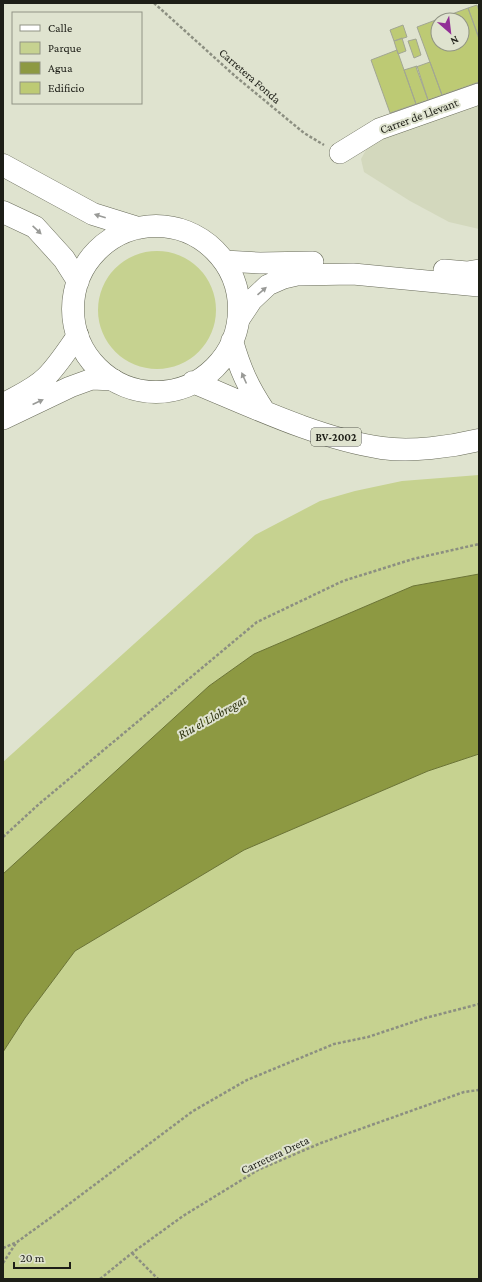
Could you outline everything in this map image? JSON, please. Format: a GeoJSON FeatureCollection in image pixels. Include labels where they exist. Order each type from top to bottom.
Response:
{"type":"FeatureCollection","features":[{"type":"Feature","properties":{"kind":"main road"},"geometry":{"type":"LineString","coordinates":[[3,165],[93,214],[138,228]]}},
{"type":"Feature","properties":{"kind":"main road"},"geometry":{"type":"LineString","coordinates":[[3,212],[35,227],[64,259],[78,281]]}},
{"type":"Feature","properties":{"kind":"main road"},"geometry":{"type":"LineString","coordinates":[[235,331],[222,358],[209,372],[193,382],[170,390],[154,391],[129,387],[114,380],[98,368],[83,347],[78,335],[73,308],[78,281],[86,265],[98,250],[120,234],[138,228],[162,226],[186,232],[207,244],[224,261],[236,286],[239,307],[235,331],[238,364],[246,383],[264,411]]}},
{"type":"Feature","properties":{"kind":"main road","name":"BV-2002"},"geometry":{"type":"LineString","coordinates":[[193,382],[317,432],[364,444],[384,448],[411,448],[444,446],[479,440]]}},
{"type":"Feature","properties":{"kind":"street","name":"Carrer de Llevant"},"geometry":{"type":"LineString","coordinates":[[340,153],[379,129],[479,94]]}},
{"type":"Feature","properties":{"kind":"street"},"geometry":{"type":"LineString","coordinates":[[224,261],[273,263],[342,262],[467,272],[479,270]]}},
{"type":"Feature","properties":{"kind":"street"},"geometry":{"type":"LineString","coordinates":[[235,331],[252,300],[268,285],[284,278],[297,275],[353,274],[479,286]]}},
{"type":"Feature","properties":{"kind":"street"},"geometry":{"type":"LineString","coordinates":[[3,404],[22,394],[45,378],[62,358],[78,335]]}},
{"type":"Feature","properties":{"kind":"street"},"geometry":{"type":"LineString","coordinates":[[3,419],[70,387],[92,379],[114,380]]}},
{"type":"Feature","properties":{"kind":"path","name":"Carretera Fonda"},"geometry":{"type":"LineString","coordinates":[[154,3],[235,76],[304,133],[340,153]]}},
{"type":"Feature","properties":{"kind":"path"},"geometry":{"type":"LineString","coordinates":[[3,837],[39,804],[257,622],[343,582],[413,559],[479,544]]}},
{"type":"Feature","properties":{"kind":"path"},"geometry":{"type":"LineString","coordinates":[[3,1248],[17,1242],[54,1216],[193,1111],[247,1080],[334,1044],[368,1037],[425,1018],[479,1004]]}},
{"type":"Feature","properties":{"kind":"path","name":"Carretera Dreta"},"geometry":{"type":"LineString","coordinates":[[100,1279],[132,1252],[184,1216],[258,1170],[321,1143],[464,1092],[479,1090]]}},
{"type":"Feature","properties":{"kind":"path"},"geometry":{"type":"LineString","coordinates":[[3,1263],[17,1242]]}},
{"type":"Feature","properties":{"kind":"path"},"geometry":{"type":"LineString","coordinates":[[132,1252],[158,1279]]}},
{"type":"Feature","properties":{"kind":"shaded area"},"geometry":{"type":"Polygon","coordinates":[[[479,101],[479,229],[449,222],[410,201],[364,172],[361,159],[366,150],[372,144],[390,135],[479,101]]]}},
{"type":"Feature","properties":{"kind":"green space"},"geometry":{"type":"Polygon","coordinates":[[[157,251],[180,255],[199,268],[212,287],[216,310],[212,333],[199,352],[180,365],[157,369],[134,365],[115,352],[102,333],[98,310],[102,287],[115,268],[134,255],[157,251]]]}},
{"type":"Feature","properties":{"kind":"green space"},"geometry":{"type":"Polygon","coordinates":[[[479,475],[479,574],[413,586],[254,654],[209,686],[3,874],[3,762],[255,535],[320,501],[355,491],[402,481],[479,475]]]}},
{"type":"Feature","properties":{"kind":"green space"},"geometry":{"type":"Polygon","coordinates":[[[479,754],[479,1279],[3,1279],[3,1052],[25,1018],[75,951],[244,850],[428,771],[479,754]]]}},
{"type":"Feature","properties":{"kind":"water","name":"Riu el Llobregat"},"geometry":{"type":"Polygon","coordinates":[[[479,574],[479,754],[428,771],[244,850],[75,951],[25,1018],[3,1052],[3,874],[209,686],[254,654],[413,586],[479,574]]]}},
{"type":"Feature","properties":{"kind":"building"},"geometry":{"type":"Polygon","coordinates":[[[477,5],[479,11],[478,35],[470,12],[468,8],[477,5]]]}},
{"type":"Feature","properties":{"kind":"building"},"geometry":{"type":"Polygon","coordinates":[[[468,8],[469,12],[457,12],[468,8]]]}},
{"type":"Feature","properties":{"kind":"building"},"geometry":{"type":"Polygon","coordinates":[[[470,14],[479,39],[479,82],[442,95],[417,27],[430,22],[430,52],[470,52],[470,14]]]}},
{"type":"Feature","properties":{"kind":"building"},"geometry":{"type":"Polygon","coordinates":[[[403,25],[407,37],[394,41],[390,30],[403,25]]]}},
{"type":"Feature","properties":{"kind":"building"},"geometry":{"type":"Polygon","coordinates":[[[402,38],[406,51],[398,54],[394,41],[402,38]]]}},
{"type":"Feature","properties":{"kind":"building"},"geometry":{"type":"Polygon","coordinates":[[[416,39],[421,55],[414,58],[408,41],[416,39]]]}},
{"type":"Feature","properties":{"kind":"building"},"geometry":{"type":"Polygon","coordinates":[[[397,50],[416,104],[390,113],[371,60],[397,50]]]}},
{"type":"Feature","properties":{"kind":"building"},"geometry":{"type":"Polygon","coordinates":[[[430,62],[442,95],[428,100],[416,67],[430,62]]]}},
{"type":"Feature","properties":{"kind":"building"},"geometry":{"type":"Polygon","coordinates":[[[417,66],[428,100],[416,104],[404,70],[417,66]]]}}]}
